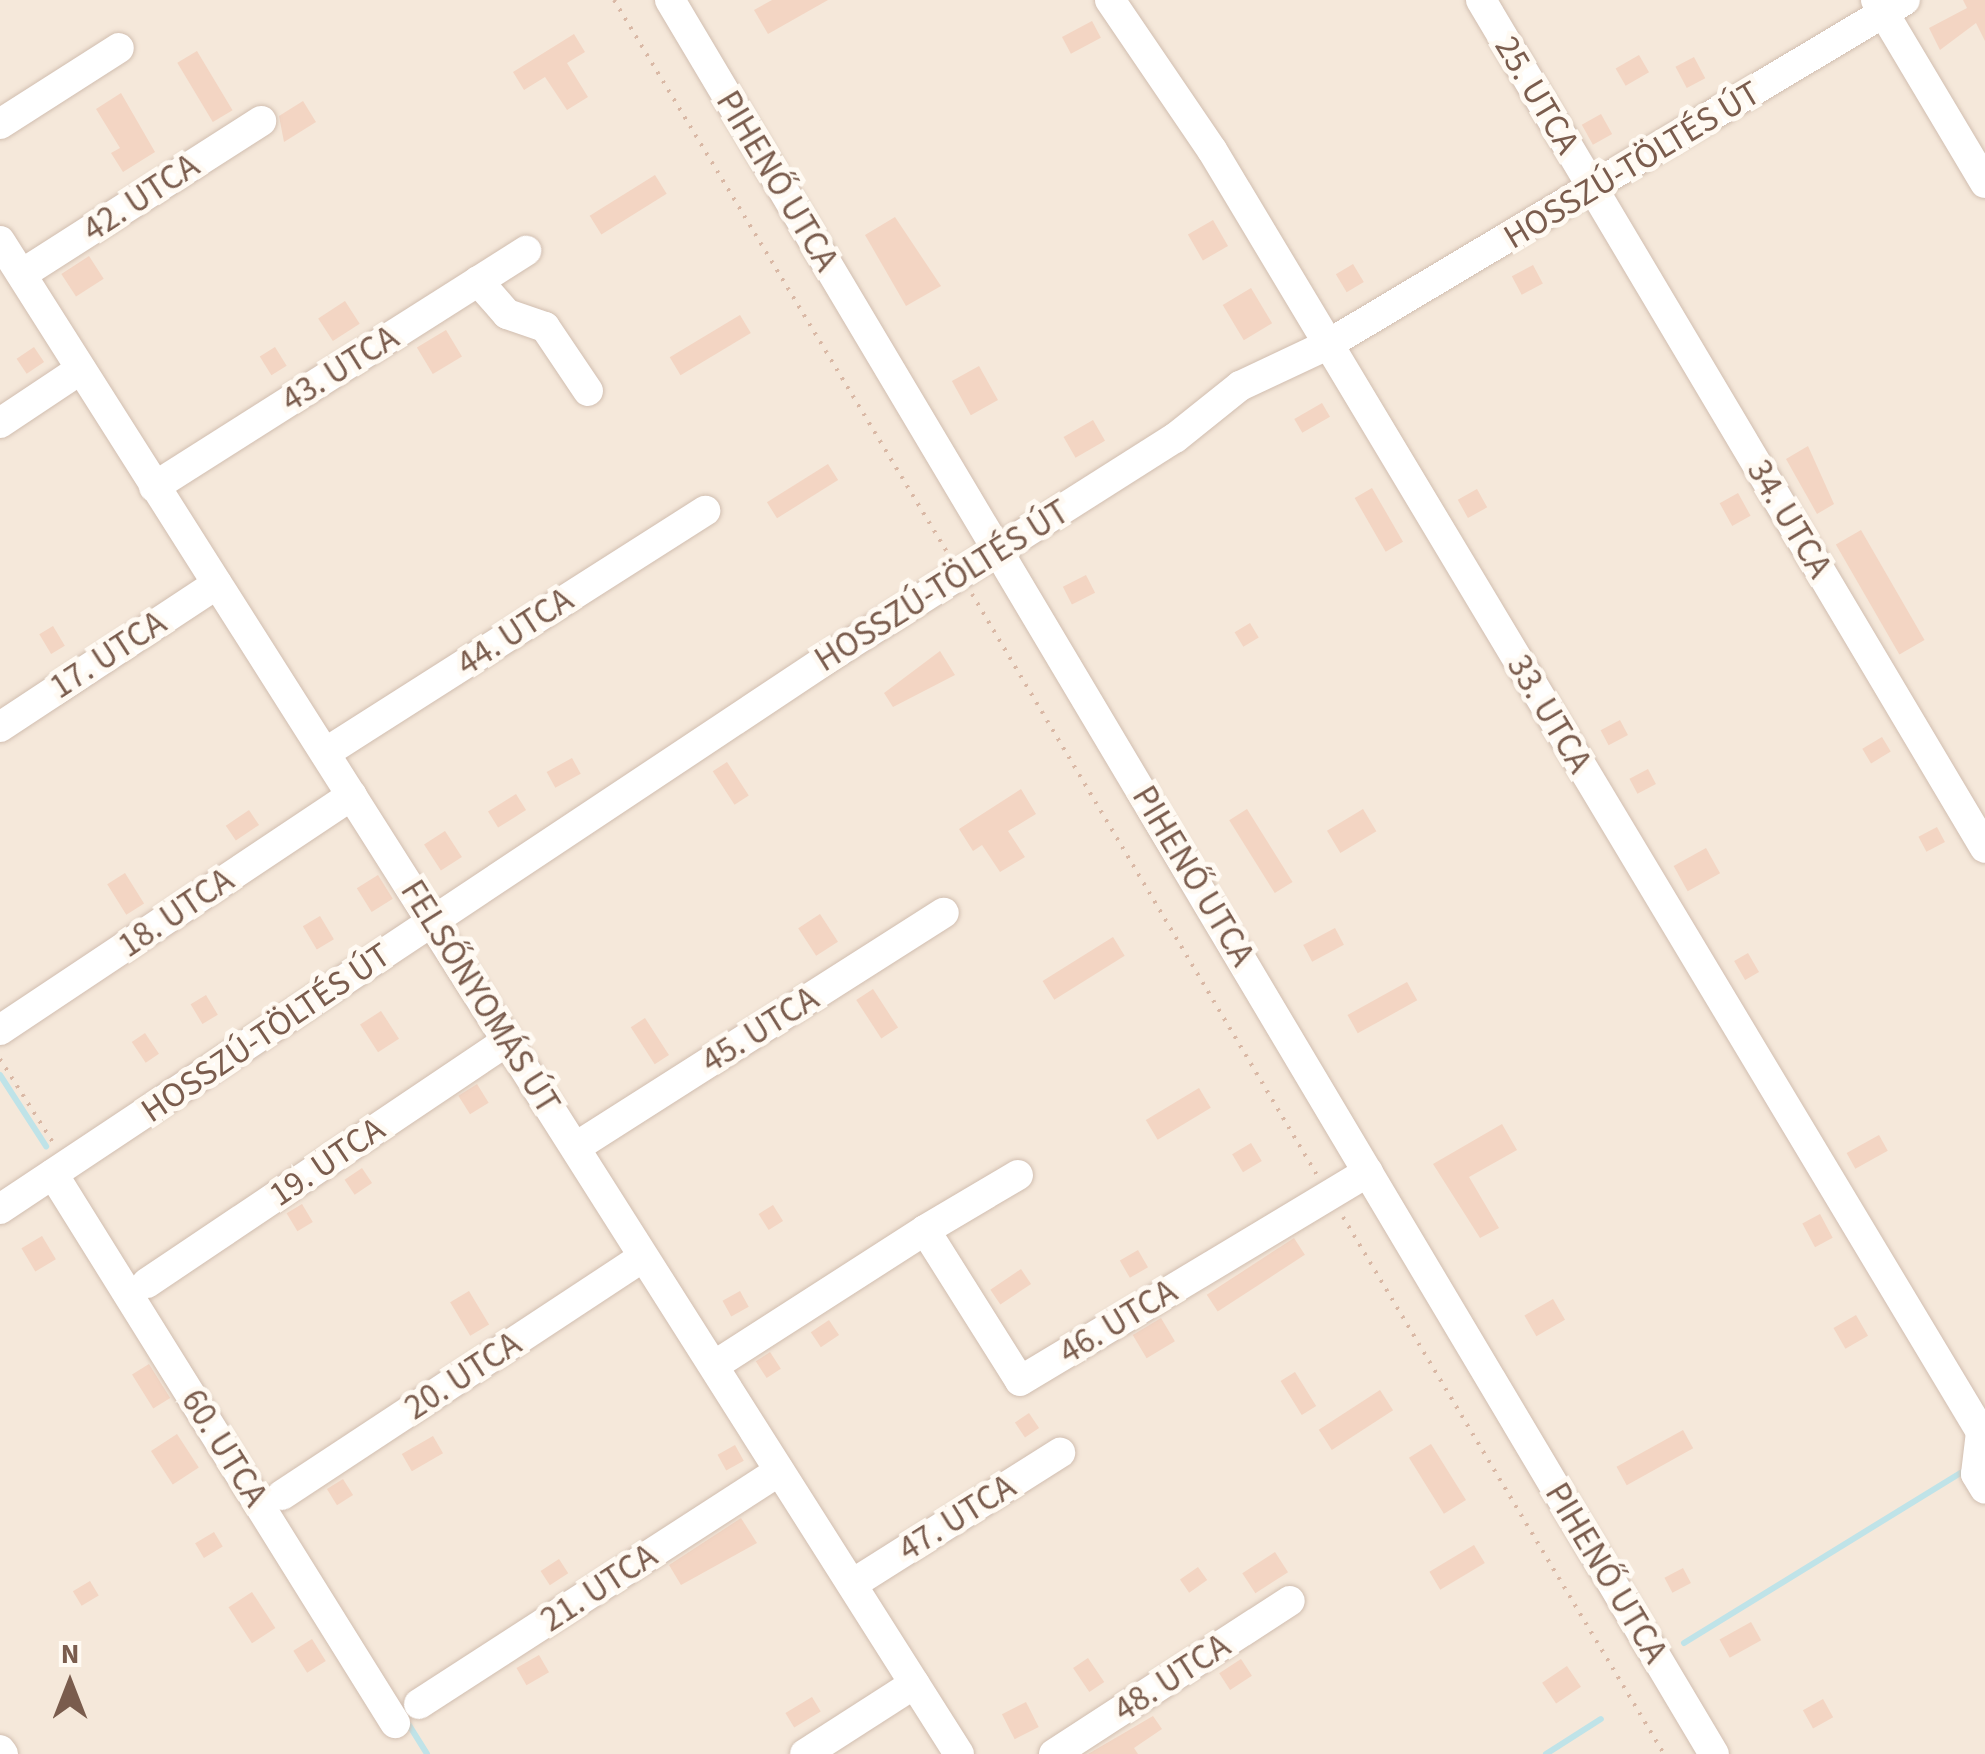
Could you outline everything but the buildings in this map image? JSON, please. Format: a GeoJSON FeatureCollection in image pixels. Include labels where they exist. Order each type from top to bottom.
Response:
{"type":"FeatureCollection","features":[{"type":"Feature","properties":{"kind":"street","name":"PIHENŐ UTCA"},"geometry":{"type":"LineString","coordinates":[[670,0],[1714,1754]]}},
{"type":"Feature","properties":{"kind":"street","name":"33. UTCA"},"geometry":{"type":"LineString","coordinates":[[1110,0],[1212,150],[1983,1430]]}},
{"type":"Feature","properties":{"kind":"street","name":"25. UTCA"},"geometry":{"type":"LineString","coordinates":[[1480,0],[1593,190]]}},
{"type":"Feature","properties":{"kind":"street","name":"HOSSZÚ-TÖLTÉS ÚT"},"geometry":{"type":"LineString","coordinates":[[0,1209],[998,549],[1175,438],[1240,386],[1327,345],[1593,190],[1888,4]]}},
{"type":"Feature","properties":{"kind":"street"},"geometry":{"type":"LineString","coordinates":[[1888,4],[1985,183]]}},
{"type":"Feature","properties":{"kind":"street"},"geometry":{"type":"LineString","coordinates":[[0,124],[119,48]]}},
{"type":"Feature","properties":{"kind":"street","name":"42. UTCA"},"geometry":{"type":"LineString","coordinates":[[22,274],[260,121]]}},
{"type":"Feature","properties":{"kind":"street","name":"34. UTCA"},"geometry":{"type":"LineString","coordinates":[[1593,190],[1985,848]]}},
{"type":"Feature","properties":{"kind":"street","name":"FELSŐNYOMÁS ÚT"},"geometry":{"type":"LineString","coordinates":[[0,240],[960,1754]]}},
{"type":"Feature","properties":{"kind":"street","name":"43. UTCA"},"geometry":{"type":"LineString","coordinates":[[154,486],[526,252]]}},
{"type":"Feature","properties":{"kind":"street"},"geometry":{"type":"LineString","coordinates":[[478,282],[506,314],[545,327],[588,391]]}},
{"type":"Feature","properties":{"kind":"street"},"geometry":{"type":"LineString","coordinates":[[0,422],[81,369]]}},
{"type":"Feature","properties":{"kind":"street","name":"44. UTCA"},"geometry":{"type":"LineString","coordinates":[[325,753],[705,510]]}},
{"type":"Feature","properties":{"kind":"street","name":"17. UTCA"},"geometry":{"type":"LineString","coordinates":[[0,726],[217,584]]}},
{"type":"Feature","properties":{"kind":"street","name":"18. UTCA"},"geometry":{"type":"LineString","coordinates":[[0,1030],[352,796]]}},
{"type":"Feature","properties":{"kind":"street","name":"45. UTCA"},"geometry":{"type":"LineString","coordinates":[[576,1147],[944,913]]}},
{"type":"Feature","properties":{"kind":"street","name":"19. UTCA"},"geometry":{"type":"LineString","coordinates":[[147,1283],[507,1042]]}},
{"type":"Feature","properties":{"kind":"street","name":"60. UTCA"},"geometry":{"type":"LineString","coordinates":[[60,1169],[394,1723]]}},
{"type":"Feature","properties":{"kind":"street","name":"46. UTCA"},"geometry":{"type":"LineString","coordinates":[[925,1230],[1020,1381],[1368,1172]]}},
{"type":"Feature","properties":{"kind":"street"},"geometry":{"type":"LineString","coordinates":[[716,1365],[1018,1174]]}},
{"type":"Feature","properties":{"kind":"street","name":"20. UTCA"},"geometry":{"type":"LineString","coordinates":[[282,1494],[643,1257]]}},
{"type":"Feature","properties":{"kind":"street"},"geometry":{"type":"LineString","coordinates":[[1983,1430],[1976,1474],[1985,1489]]}},
{"type":"Feature","properties":{"kind":"street","name":"47. UTCA"},"geometry":{"type":"LineString","coordinates":[[854,1583],[1060,1453]]}},
{"type":"Feature","properties":{"kind":"street","name":"21. UTCA"},"geometry":{"type":"LineString","coordinates":[[420,1704],[780,1471]]}},
{"type":"Feature","properties":{"kind":"street","name":"48. UTCA"},"geometry":{"type":"LineString","coordinates":[[1054,1754],[1290,1601]]}},
{"type":"Feature","properties":{"kind":"street"},"geometry":{"type":"LineString","coordinates":[[805,1754],[914,1684]]}},
{"type":"Feature","properties":{"kind":"path"},"geometry":{"type":"LineString","coordinates":[[614,0],[1664,1754]]}},
{"type":"Feature","properties":{"kind":"path"},"geometry":{"type":"LineString","coordinates":[[0,1059],[60,1169]]}},
{"type":"Feature","properties":{"kind":"shaded area"},"geometry":{"type":"Polygon","coordinates":[[[0,0],[1985,0],[1985,1754],[0,1754],[0,0]]]}},
{"type":"Feature","properties":{"kind":"waterway"},"geometry":{"type":"LineString","coordinates":[[0,1075],[46,1146]]}},
{"type":"Feature","properties":{"kind":"waterway"},"geometry":{"type":"LineString","coordinates":[[1684,1643],[1962,1472]]}},
{"type":"Feature","properties":{"kind":"waterway"},"geometry":{"type":"LineString","coordinates":[[1546,1754],[1601,1719]]}},
{"type":"Feature","properties":{"kind":"waterway"},"geometry":{"type":"LineString","coordinates":[[409,1725],[427,1754]]}}]}
